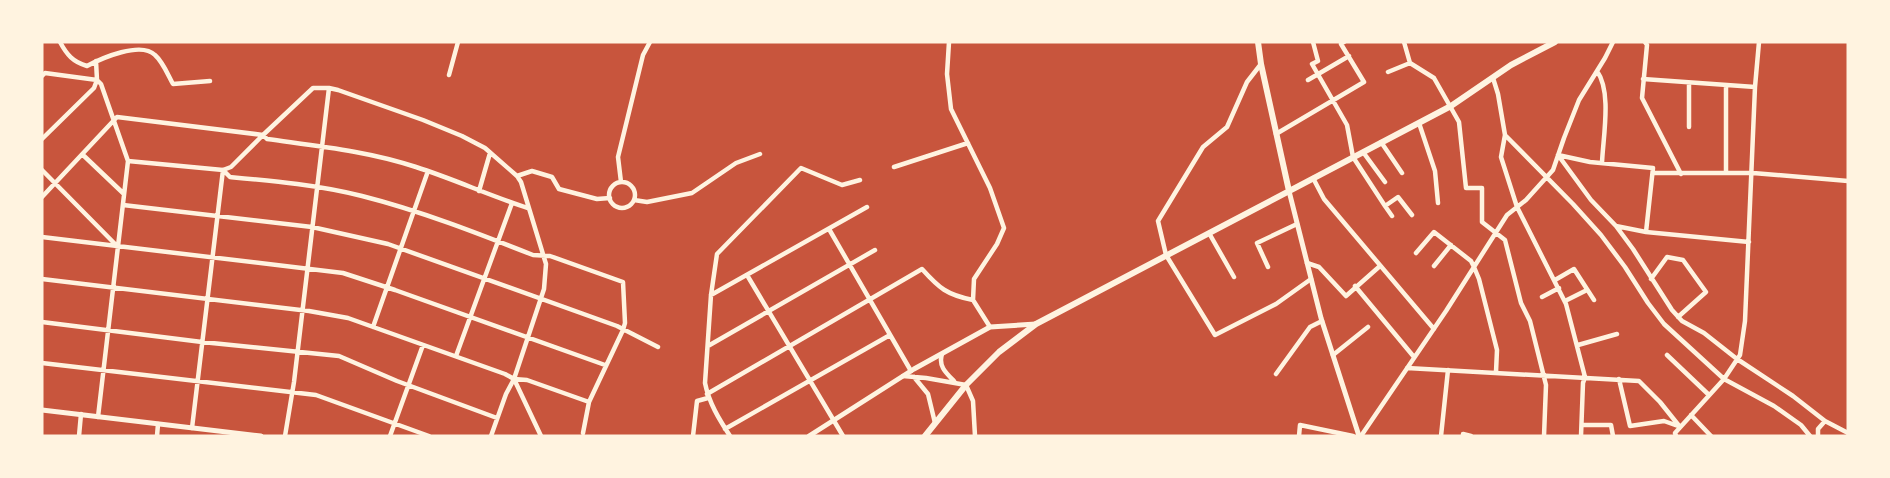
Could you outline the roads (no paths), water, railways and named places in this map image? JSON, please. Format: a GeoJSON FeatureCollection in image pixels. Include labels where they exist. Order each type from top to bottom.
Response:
{"type":"FeatureCollection","features":[{"type":"Feature","properties":{"kind":"main road"},"geometry":{"type":"LineString","coordinates":[[1258,42],[1289,191]]}},
{"type":"Feature","properties":{"kind":"main road"},"geometry":{"type":"LineString","coordinates":[[924,436],[966,385],[999,352],[1036,324],[1451,106],[1512,65],[1551,43]]}},
{"type":"Feature","properties":{"kind":"street"},"geometry":{"type":"LineString","coordinates":[[60,42],[67,55],[87,66],[106,56],[139,49],[156,55],[173,84],[210,81]]}},
{"type":"Feature","properties":{"kind":"street"},"geometry":{"type":"LineString","coordinates":[[449,75],[458,42]]}},
{"type":"Feature","properties":{"kind":"street"},"geometry":{"type":"LineString","coordinates":[[621,182],[618,157],[643,55],[650,43],[641,42]]}},
{"type":"Feature","properties":{"kind":"street"},"geometry":{"type":"LineString","coordinates":[[949,42],[947,74],[951,110],[990,188],[1004,228],[997,244],[974,279],[973,300],[990,327]]}},
{"type":"Feature","properties":{"kind":"street"},"geometry":{"type":"LineString","coordinates":[[1313,42],[1318,61],[1312,64],[1347,125],[1353,157],[1392,216]]}},
{"type":"Feature","properties":{"kind":"street"},"geometry":{"type":"LineString","coordinates":[[1276,134],[1364,82],[1341,44],[1344,42]]}},
{"type":"Feature","properties":{"kind":"street"},"geometry":{"type":"LineString","coordinates":[[1404,42],[1410,63],[1434,78],[1451,106],[1459,122],[1466,188],[1482,188],[1482,222],[1504,240],[1521,303],[1530,321],[1546,385],[1544,436]]}},
{"type":"Feature","properties":{"kind":"street"},"geometry":{"type":"LineString","coordinates":[[1360,436],[1434,328],[1507,215],[1526,200],[1553,170],[1579,100],[1613,42]]}},
{"type":"Feature","properties":{"kind":"street"},"geometry":{"type":"LineString","coordinates":[[1645,42],[1647,45],[1641,98],[1682,174]]}},
{"type":"Feature","properties":{"kind":"street"},"geometry":{"type":"LineString","coordinates":[[1676,436],[1675,433],[1724,379],[1740,355],[1745,321],[1759,42]]}},
{"type":"Feature","properties":{"kind":"street"},"geometry":{"type":"LineString","coordinates":[[1308,80],[1349,56]]}},
{"type":"Feature","properties":{"kind":"street"},"geometry":{"type":"LineString","coordinates":[[42,139],[94,88],[97,80],[96,61]]}},
{"type":"Feature","properties":{"kind":"street"},"geometry":{"type":"LineString","coordinates":[[1388,72],[1410,63]]}},
{"type":"Feature","properties":{"kind":"street"},"geometry":{"type":"LineString","coordinates":[[1261,64],[1246,82],[1227,127],[1203,147],[1158,221],[1166,255],[1215,335],[1276,304],[1311,279]]}},
{"type":"Feature","properties":{"kind":"street"},"geometry":{"type":"LineString","coordinates":[[1597,71],[1603,78],[1605,96],[1602,163]]}},
{"type":"Feature","properties":{"kind":"street"},"geometry":{"type":"LineString","coordinates":[[42,76],[45,73],[97,80],[101,84],[128,161],[98,417]]}},
{"type":"Feature","properties":{"kind":"street"},"geometry":{"type":"LineString","coordinates":[[1493,78],[1505,135],[1501,158],[1517,207],[1565,301],[1578,345],[1585,377],[1581,436]]}},
{"type":"Feature","properties":{"kind":"street"},"geometry":{"type":"LineString","coordinates":[[1643,80],[1755,87]]}},
{"type":"Feature","properties":{"kind":"street"},"geometry":{"type":"LineString","coordinates":[[1689,83],[1689,127]]}},
{"type":"Feature","properties":{"kind":"street"},"geometry":{"type":"LineString","coordinates":[[1726,85],[1726,173]]}},
{"type":"Feature","properties":{"kind":"street"},"geometry":{"type":"LineString","coordinates":[[128,161],[223,170],[231,167],[313,88],[329,88],[423,120],[462,136],[490,153],[521,182],[546,264],[542,299],[491,436]]}},
{"type":"Feature","properties":{"kind":"street"},"geometry":{"type":"LineString","coordinates":[[285,436],[298,352],[329,88]]}},
{"type":"Feature","properties":{"kind":"street"},"geometry":{"type":"LineString","coordinates":[[42,197],[117,117],[263,135],[267,139],[322,147],[415,166],[528,208]]}},
{"type":"Feature","properties":{"kind":"street"},"geometry":{"type":"LineString","coordinates":[[1419,123],[1436,171],[1438,203]]}},
{"type":"Feature","properties":{"kind":"street"},"geometry":{"type":"LineString","coordinates":[[1505,135],[1601,235],[1664,324],[1724,379],[1774,406],[1801,425],[1810,436]]}},
{"type":"Feature","properties":{"kind":"street"},"geometry":{"type":"LineString","coordinates":[[1382,142],[1402,173]]}},
{"type":"Feature","properties":{"kind":"street"},"geometry":{"type":"LineString","coordinates":[[894,167],[968,143]]}},
{"type":"Feature","properties":{"kind":"street"},"geometry":{"type":"LineString","coordinates":[[1363,152],[1385,182]]}},
{"type":"Feature","properties":{"kind":"street"},"geometry":{"type":"LineString","coordinates":[[479,191],[490,153]]}},
{"type":"Feature","properties":{"kind":"street"},"geometry":{"type":"LineString","coordinates":[[634,200],[647,202],[692,193],[735,163],[760,154]]}},
{"type":"Feature","properties":{"kind":"street"},"geometry":{"type":"LineString","coordinates":[[82,155],[124,194]]}},
{"type":"Feature","properties":{"kind":"street"},"geometry":{"type":"LineString","coordinates":[[1558,155],[1602,163],[1653,168],[1646,232]]}},
{"type":"Feature","properties":{"kind":"street"},"geometry":{"type":"LineString","coordinates":[[1558,155],[1591,200],[1616,226],[1682,321],[1704,333],[1737,359],[1848,434]]}},
{"type":"Feature","properties":{"kind":"street"},"geometry":{"type":"LineString","coordinates":[[730,436],[708,396],[705,383],[711,295],[717,254],[801,168],[842,185],[860,180]]}},
{"type":"Feature","properties":{"kind":"street"},"geometry":{"type":"LineString","coordinates":[[42,170],[117,246]]}},
{"type":"Feature","properties":{"kind":"street"},"geometry":{"type":"LineString","coordinates":[[223,170],[230,177],[317,187],[360,195],[414,211],[533,255],[550,256],[623,282],[625,323],[589,402],[583,433]]}},
{"type":"Feature","properties":{"kind":"street"},"geometry":{"type":"LineString","coordinates":[[192,428],[223,170]]}},
{"type":"Feature","properties":{"kind":"street"},"geometry":{"type":"LineString","coordinates":[[373,327],[428,171]]}},
{"type":"Feature","properties":{"kind":"street"},"geometry":{"type":"LineString","coordinates":[[517,176],[532,171],[552,177],[559,189],[597,199],[610,198]]}},
{"type":"Feature","properties":{"kind":"street"},"geometry":{"type":"LineString","coordinates":[[1653,173],[1752,173],[1848,181]]}},
{"type":"Feature","properties":{"kind":"street"},"geometry":{"type":"LineString","coordinates":[[1313,178],[1324,199],[1434,328]]}},
{"type":"Feature","properties":{"kind":"street"},"geometry":{"type":"LineString","coordinates":[[621,182],[633,187],[635,191],[634,200],[624,207],[615,205],[610,198],[613,186],[621,182]]}},
{"type":"Feature","properties":{"kind":"street"},"geometry":{"type":"LineString","coordinates":[[1289,191],[1322,321],[1360,436]]}},
{"type":"Feature","properties":{"kind":"street"},"geometry":{"type":"LineString","coordinates":[[1385,206],[1398,197],[1412,215]]}},
{"type":"Feature","properties":{"kind":"street"},"geometry":{"type":"LineString","coordinates":[[456,356],[512,203]]}},
{"type":"Feature","properties":{"kind":"street"},"geometry":{"type":"LineString","coordinates":[[123,205],[312,227],[402,248],[617,326],[658,347]]}},
{"type":"Feature","properties":{"kind":"street"},"geometry":{"type":"LineString","coordinates":[[711,295],[867,207]]}},
{"type":"Feature","properties":{"kind":"street"},"geometry":{"type":"LineString","coordinates":[[1268,267],[1257,243],[1297,224]]}},
{"type":"Feature","properties":{"kind":"street"},"geometry":{"type":"LineString","coordinates":[[1616,226],[1646,232],[1749,242]]}},
{"type":"Feature","properties":{"kind":"street"},"geometry":{"type":"LineString","coordinates":[[829,229],[913,374],[928,394],[935,423]]}},
{"type":"Feature","properties":{"kind":"street"},"geometry":{"type":"LineString","coordinates":[[1416,253],[1434,231],[1471,261],[1497,350],[1496,372]]}},
{"type":"Feature","properties":{"kind":"street"},"geometry":{"type":"LineString","coordinates":[[1209,233],[1234,277]]}},
{"type":"Feature","properties":{"kind":"street"},"geometry":{"type":"LineString","coordinates":[[42,237],[343,273],[605,365]]}},
{"type":"Feature","properties":{"kind":"street"},"geometry":{"type":"LineString","coordinates":[[1434,266],[1451,246]]}},
{"type":"Feature","properties":{"kind":"street"},"geometry":{"type":"LineString","coordinates":[[708,346],[875,250]]}},
{"type":"Feature","properties":{"kind":"street"},"geometry":{"type":"LineString","coordinates":[[1651,279],[1667,257],[1683,260],[1706,292],[1678,317]]}},
{"type":"Feature","properties":{"kind":"street"},"geometry":{"type":"LineString","coordinates":[[1307,263],[1319,267],[1346,296],[1380,266]]}},
{"type":"Feature","properties":{"kind":"street"},"geometry":{"type":"LineString","coordinates":[[693,436],[697,401],[922,269],[934,283],[954,297],[973,300]]}},
{"type":"Feature","properties":{"kind":"street"},"geometry":{"type":"LineString","coordinates":[[1555,280],[1574,269],[1594,300]]}},
{"type":"Feature","properties":{"kind":"street"},"geometry":{"type":"LineString","coordinates":[[747,275],[843,436]]}},
{"type":"Feature","properties":{"kind":"street"},"geometry":{"type":"LineString","coordinates":[[42,279],[303,310],[348,318],[514,379],[527,380],[589,402]]}},
{"type":"Feature","properties":{"kind":"street"},"geometry":{"type":"LineString","coordinates":[[1355,286],[1414,357]]}},
{"type":"Feature","properties":{"kind":"street"},"geometry":{"type":"LineString","coordinates":[[1542,297],[1559,288]]}},
{"type":"Feature","properties":{"kind":"street"},"geometry":{"type":"LineString","coordinates":[[1565,301],[1587,290]]}},
{"type":"Feature","properties":{"kind":"street"},"geometry":{"type":"LineString","coordinates":[[1276,374],[1310,327],[1322,321]]}},
{"type":"Feature","properties":{"kind":"street"},"geometry":{"type":"LineString","coordinates":[[42,322],[339,356],[497,418]]}},
{"type":"Feature","properties":{"kind":"street"},"geometry":{"type":"LineString","coordinates":[[913,374],[942,354],[990,327],[1036,324]]}},
{"type":"Feature","properties":{"kind":"street"},"geometry":{"type":"LineString","coordinates":[[1334,355],[1368,327]]}},
{"type":"Feature","properties":{"kind":"street"},"geometry":{"type":"LineString","coordinates":[[1578,345],[1617,334]]}},
{"type":"Feature","properties":{"kind":"street"},"geometry":{"type":"LineString","coordinates":[[725,429],[890,335]]}},
{"type":"Feature","properties":{"kind":"street"},"geometry":{"type":"LineString","coordinates":[[390,436],[423,345]]}},
{"type":"Feature","properties":{"kind":"street"},"geometry":{"type":"LineString","coordinates":[[942,354],[941,365],[956,382]]}},
{"type":"Feature","properties":{"kind":"street"},"geometry":{"type":"LineString","coordinates":[[1668,355],[1709,395]]}},
{"type":"Feature","properties":{"kind":"street"},"geometry":{"type":"LineString","coordinates":[[42,363],[316,395],[429,436]]}},
{"type":"Feature","properties":{"kind":"street"},"geometry":{"type":"LineString","coordinates":[[1407,368],[1639,381],[1660,402],[1680,428]]}},
{"type":"Feature","properties":{"kind":"street"},"geometry":{"type":"LineString","coordinates":[[1441,436],[1448,370]]}},
{"type":"Feature","properties":{"kind":"street"},"geometry":{"type":"LineString","coordinates":[[809,436],[903,376],[913,374],[966,385],[974,408],[975,436]]}},
{"type":"Feature","properties":{"kind":"street"},"geometry":{"type":"LineString","coordinates":[[514,379],[542,436]]}},
{"type":"Feature","properties":{"kind":"street"},"geometry":{"type":"LineString","coordinates":[[1619,380],[1630,426],[1664,421],[1680,428]]}},
{"type":"Feature","properties":{"kind":"street"},"geometry":{"type":"LineString","coordinates":[[42,410],[261,436]]}},
{"type":"Feature","properties":{"kind":"street"},"geometry":{"type":"LineString","coordinates":[[79,436],[81,414]]}},
{"type":"Feature","properties":{"kind":"street"},"geometry":{"type":"LineString","coordinates":[[1692,415],[1710,436]]}},
{"type":"Feature","properties":{"kind":"street"},"geometry":{"type":"LineString","coordinates":[[1818,436],[1818,429],[1826,421]]}},
{"type":"Feature","properties":{"kind":"street"},"geometry":{"type":"LineString","coordinates":[[156,436],[158,424]]}},
{"type":"Feature","properties":{"kind":"street"},"geometry":{"type":"LineString","coordinates":[[1582,424],[1611,425],[1613,436]]}},
{"type":"Feature","properties":{"kind":"street"},"geometry":{"type":"LineString","coordinates":[[1299,436],[1300,425],[1353,436]]}},
{"type":"Feature","properties":{"kind":"street"},"geometry":{"type":"LineString","coordinates":[[1463,435],[1471,436]]}}]}
